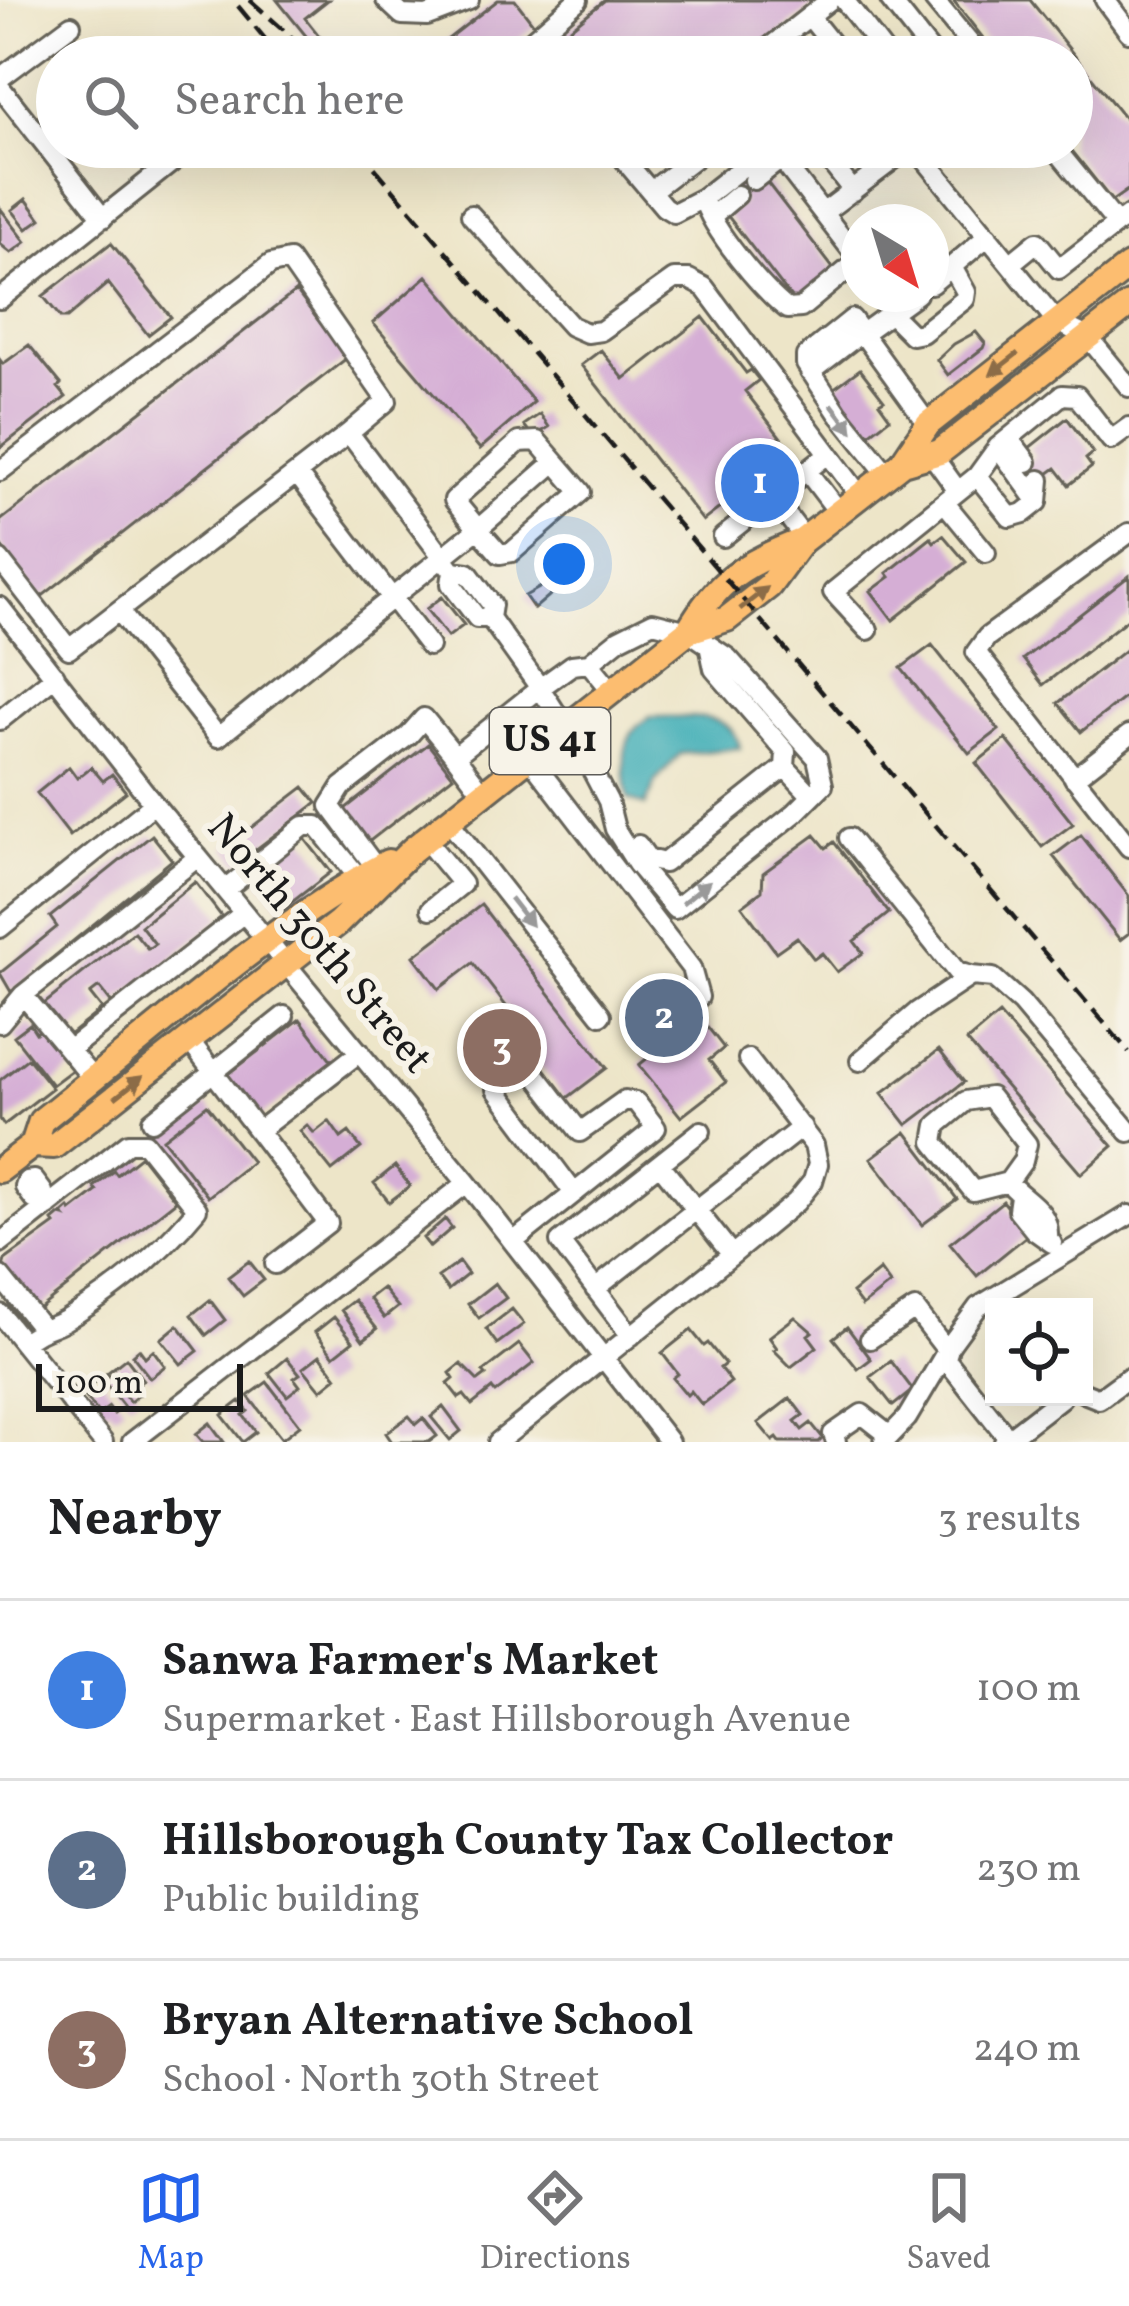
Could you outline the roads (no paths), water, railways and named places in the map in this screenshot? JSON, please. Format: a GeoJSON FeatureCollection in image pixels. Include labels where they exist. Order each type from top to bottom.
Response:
{"type":"FeatureCollection","features":[{"type":"Feature","properties":{"kind":"main road","name":"US 41"},"geometry":{"type":"LineString","coordinates":[[33,1145],[54,1146],[338,923],[418,844],[688,631],[708,596],[753,560],[803,540],[895,469],[928,424],[1129,266]]}},
{"type":"Feature","properties":{"kind":"main road","name":"US 41"},"geometry":{"type":"LineString","coordinates":[[895,469],[932,455],[1129,305]]}},
{"type":"Feature","properties":{"kind":"main road","name":"US 41"},"geometry":{"type":"LineString","coordinates":[[688,631],[727,619],[769,586],[803,540]]}},
{"type":"Feature","properties":{"kind":"main road","name":"US 41"},"geometry":{"type":"LineString","coordinates":[[13,1171],[33,1145],[41,1120],[321,899],[418,844]]}},
{"type":"Feature","properties":{"kind":"street"},"geometry":{"type":"LineString","coordinates":[[386,0],[402,15],[427,16],[469,0]]}},
{"type":"Feature","properties":{"kind":"street"},"geometry":{"type":"LineString","coordinates":[[536,36],[578,0]]}},
{"type":"Feature","properties":{"kind":"street"},"geometry":{"type":"LineString","coordinates":[[785,36],[830,0]]}},
{"type":"Feature","properties":{"kind":"street"},"geometry":{"type":"LineString","coordinates":[[844,0],[872,36]]}},
{"type":"Feature","properties":{"kind":"street"},"geometry":{"type":"LineString","coordinates":[[890,0],[918,36]]}},
{"type":"Feature","properties":{"kind":"street"},"geometry":{"type":"LineString","coordinates":[[934,0],[964,36]]}},
{"type":"Feature","properties":{"kind":"street"},"geometry":{"type":"LineString","coordinates":[[1105,0],[1129,32]]}},
{"type":"Feature","properties":{"kind":"street"},"geometry":{"type":"LineString","coordinates":[[809,17],[825,36]]}},
{"type":"Feature","properties":{"kind":"street"},"geometry":{"type":"LineString","coordinates":[[56,36],[71,25]]}},
{"type":"Feature","properties":{"kind":"street"},"geometry":{"type":"LineString","coordinates":[[0,78],[36,51]]}},
{"type":"Feature","properties":{"kind":"street"},"geometry":{"type":"LineString","coordinates":[[0,87],[36,133]]}},
{"type":"Feature","properties":{"kind":"street"},"geometry":{"type":"LineString","coordinates":[[64,168],[103,218]]}},
{"type":"Feature","properties":{"kind":"street"},"geometry":{"type":"LineString","coordinates":[[0,299],[165,168]]}},
{"type":"Feature","properties":{"kind":"street"},"geometry":{"type":"LineString","coordinates":[[632,168],[674,213],[707,208],[737,195]]}},
{"type":"Feature","properties":{"kind":"street"},"geometry":{"type":"LineString","coordinates":[[651,191],[681,168]]}},
{"type":"Feature","properties":{"kind":"street"},"geometry":{"type":"LineString","coordinates":[[707,208],[754,168]]}},
{"type":"Feature","properties":{"kind":"street"},"geometry":{"type":"LineString","coordinates":[[754,180],[762,168]]}},
{"type":"Feature","properties":{"kind":"street"},"geometry":{"type":"LineString","coordinates":[[787,168],[841,236]]}},
{"type":"Feature","properties":{"kind":"street"},"geometry":{"type":"LineString","coordinates":[[836,168],[853,190]]}},
{"type":"Feature","properties":{"kind":"street"},"geometry":{"type":"LineString","coordinates":[[823,213],[882,168]]}},
{"type":"Feature","properties":{"kind":"street"},"geometry":{"type":"LineString","coordinates":[[930,168],[1057,322],[1088,337],[1129,388]]}},
{"type":"Feature","properties":{"kind":"street"},"geometry":{"type":"LineString","coordinates":[[1010,264],[1036,242],[1059,269],[1123,219],[1074,168]]}},
{"type":"Feature","properties":{"kind":"street"},"geometry":{"type":"LineString","coordinates":[[707,208],[774,299],[787,309],[801,308],[841,275]]}},
{"type":"Feature","properties":{"kind":"street"},"geometry":{"type":"LineString","coordinates":[[471,214],[571,326],[587,333],[601,331],[674,278],[704,287],[860,496]]}},
{"type":"Feature","properties":{"kind":"street"},"geometry":{"type":"LineString","coordinates":[[949,269],[988,236]]}},
{"type":"Feature","properties":{"kind":"street"},"geometry":{"type":"LineString","coordinates":[[0,471],[272,263],[289,260],[387,401],[68,649],[0,560]]}},
{"type":"Feature","properties":{"kind":"street"},"geometry":{"type":"LineString","coordinates":[[949,311],[966,292],[952,267]]}},
{"type":"Feature","properties":{"kind":"street"},"geometry":{"type":"LineString","coordinates":[[882,312],[806,356],[810,372],[895,469]]}},
{"type":"Feature","properties":{"kind":"street"},"geometry":{"type":"LineString","coordinates":[[896,312],[912,334],[947,312]]}},
{"type":"Feature","properties":{"kind":"street"},"geometry":{"type":"LineString","coordinates":[[859,328],[928,424]]}},
{"type":"Feature","properties":{"kind":"street"},"geometry":{"type":"LineString","coordinates":[[868,630],[833,592],[977,476],[1003,443],[1062,394],[1077,396],[1111,440],[1129,427]]}},
{"type":"Feature","properties":{"kind":"street"},"geometry":{"type":"LineString","coordinates":[[349,433],[448,564],[468,572],[492,605],[490,617],[564,729],[617,794],[631,836],[648,860],[664,863],[785,767]]}},
{"type":"Feature","properties":{"kind":"street"},"geometry":{"type":"LineString","coordinates":[[537,441],[581,492],[512,552],[500,554],[478,529],[454,500],[519,442],[537,441]]}},
{"type":"Feature","properties":{"kind":"street"},"geometry":{"type":"LineString","coordinates":[[1003,443],[1027,462]]}},
{"type":"Feature","properties":{"kind":"street"},"geometry":{"type":"LineString","coordinates":[[1003,443],[1038,502]]}},
{"type":"Feature","properties":{"kind":"street"},"geometry":{"type":"LineString","coordinates":[[764,556],[731,530],[828,454]]}},
{"type":"Feature","properties":{"kind":"street"},"geometry":{"type":"LineString","coordinates":[[932,455],[986,554]]}},
{"type":"Feature","properties":{"kind":"street"},"geometry":{"type":"LineString","coordinates":[[118,611],[218,737],[392,598],[448,564],[478,529],[555,462]]}},
{"type":"Feature","properties":{"kind":"street"},"geometry":{"type":"LineString","coordinates":[[807,471],[839,512]]}},
{"type":"Feature","properties":{"kind":"street"},"geometry":{"type":"LineString","coordinates":[[296,474],[429,646]]}},
{"type":"Feature","properties":{"kind":"street"},"geometry":{"type":"LineString","coordinates":[[977,476],[1010,517],[1038,502],[1040,481]]}},
{"type":"Feature","properties":{"kind":"street"},"geometry":{"type":"LineString","coordinates":[[773,497],[803,540]]}},
{"type":"Feature","properties":{"kind":"street"},"geometry":{"type":"LineString","coordinates":[[1129,533],[987,637],[976,652],[1129,847]]}},
{"type":"Feature","properties":{"kind":"street","name":"North 30th Street"},"geometry":{"type":"LineString","coordinates":[[0,607],[154,804],[467,1183],[669,1442]]}},
{"type":"Feature","properties":{"kind":"street"},"geometry":{"type":"LineString","coordinates":[[455,756],[572,665],[589,663],[619,639],[653,622],[688,631],[728,658],[817,758],[823,785],[675,909],[615,829],[608,801],[587,760]]}},
{"type":"Feature","properties":{"kind":"street"},"geometry":{"type":"LineString","coordinates":[[710,650],[714,669],[786,752],[785,767],[812,796]]}},
{"type":"Feature","properties":{"kind":"street"},"geometry":{"type":"LineString","coordinates":[[589,663],[612,692]]}},
{"type":"Feature","properties":{"kind":"street"},"geometry":{"type":"LineString","coordinates":[[0,720],[55,676]]}},
{"type":"Feature","properties":{"kind":"street"},"geometry":{"type":"LineString","coordinates":[[368,873],[330,806],[342,787],[424,718],[483,793]]}},
{"type":"Feature","properties":{"kind":"street"},"geometry":{"type":"LineString","coordinates":[[1074,778],[1129,735]]}},
{"type":"Feature","properties":{"kind":"street"},"geometry":{"type":"LineString","coordinates":[[530,757],[691,968],[699,997]]}},
{"type":"Feature","properties":{"kind":"street"},"geometry":{"type":"LineString","coordinates":[[0,928],[154,804]]}},
{"type":"Feature","properties":{"kind":"street"},"geometry":{"type":"LineString","coordinates":[[448,820],[602,1015]]}},
{"type":"Feature","properties":{"kind":"street"},"geometry":{"type":"LineString","coordinates":[[225,890],[304,826],[317,826],[368,873]]}},
{"type":"Feature","properties":{"kind":"street"},"geometry":{"type":"LineString","coordinates":[[849,838],[957,973],[993,978],[1021,1003],[1129,1132]]}},
{"type":"Feature","properties":{"kind":"street"},"geometry":{"type":"LineString","coordinates":[[418,844],[462,884],[431,909]]}},
{"type":"Feature","properties":{"kind":"street"},"geometry":{"type":"LineString","coordinates":[[0,1023],[23,995],[198,857]]}},
{"type":"Feature","properties":{"kind":"street"},"geometry":{"type":"LineString","coordinates":[[69,1050],[244,913]]}},
{"type":"Feature","properties":{"kind":"street"},"geometry":{"type":"LineString","coordinates":[[860,1061],[916,1012],[971,976]]}},
{"type":"Feature","properties":{"kind":"street"},"geometry":{"type":"LineString","coordinates":[[142,992],[165,1023]]}},
{"type":"Feature","properties":{"kind":"street"},"geometry":{"type":"LineString","coordinates":[[23,995],[69,1050],[104,1071]]}},
{"type":"Feature","properties":{"kind":"street"},"geometry":{"type":"LineString","coordinates":[[152,1120],[284,1016]]}},
{"type":"Feature","properties":{"kind":"street"},"geometry":{"type":"LineString","coordinates":[[90,1033],[104,1071]]}},
{"type":"Feature","properties":{"kind":"street"},"geometry":{"type":"LineString","coordinates":[[189,1040],[328,1223],[275,1264]]}},
{"type":"Feature","properties":{"kind":"street"},"geometry":{"type":"LineString","coordinates":[[258,1131],[360,1052]]}},
{"type":"Feature","properties":{"kind":"street"},"geometry":{"type":"LineString","coordinates":[[498,1442],[732,1256],[796,1202],[813,1181],[817,1152],[748,1059]]}},
{"type":"Feature","properties":{"kind":"street"},"geometry":{"type":"LineString","coordinates":[[513,1242],[656,1128],[636,1102],[625,1100],[580,1132],[527,1065],[496,1089],[574,1193]]}},
{"type":"Feature","properties":{"kind":"street"},"geometry":{"type":"LineString","coordinates":[[1014,1189],[973,1191],[934,1142],[937,1125],[966,1101],[990,1096],[1027,1144],[1014,1189],[1018,1210],[1063,1256]]}},
{"type":"Feature","properties":{"kind":"street"},"geometry":{"type":"LineString","coordinates":[[595,1288],[802,1126]]}},
{"type":"Feature","properties":{"kind":"street"},"geometry":{"type":"LineString","coordinates":[[632,1336],[560,1243],[701,1131]]}},
{"type":"Feature","properties":{"kind":"street"},"geometry":{"type":"LineString","coordinates":[[0,1243],[45,1202],[128,1143],[145,1143],[197,1209],[176,1235],[118,1284],[59,1324],[13,1340]]}},
{"type":"Feature","properties":{"kind":"street"},"geometry":{"type":"LineString","coordinates":[[660,1164],[732,1256]]}},
{"type":"Feature","properties":{"kind":"street"},"geometry":{"type":"LineString","coordinates":[[13,1171],[34,1180],[45,1202]]}},
{"type":"Feature","properties":{"kind":"street"},"geometry":{"type":"LineString","coordinates":[[132,1442],[467,1183]]}},
{"type":"Feature","properties":{"kind":"street"},"geometry":{"type":"LineString","coordinates":[[1012,1298],[1063,1256],[1129,1215]]}},
{"type":"Feature","properties":{"kind":"street"},"geometry":{"type":"LineString","coordinates":[[0,1276],[41,1327]]}},
{"type":"Feature","properties":{"kind":"street"},"geometry":{"type":"LineString","coordinates":[[836,1442],[833,1434],[862,1414],[887,1439],[908,1418],[978,1307],[985,1305]]}},
{"type":"Feature","properties":{"kind":"street"},"geometry":{"type":"LineString","coordinates":[[870,1339],[915,1309],[1008,1441],[1051,1406]]}},
{"type":"Feature","properties":{"kind":"street"},"geometry":{"type":"LineString","coordinates":[[0,1314],[13,1340],[103,1442]]}},
{"type":"Feature","properties":{"kind":"street"},"geometry":{"type":"LineString","coordinates":[[1093,1397],[1099,1399],[1129,1377]]}},
{"type":"Feature","properties":{"kind":"water"},"geometry":{"type":"Polygon","coordinates":[[[650,717],[717,721],[735,735],[740,748],[680,754],[657,780],[645,806],[628,799],[624,763],[632,732],[650,717]]]}},
{"type":"Feature","properties":{"kind":"railway"},"geometry":{"type":"LineString","coordinates":[[250,0],[290,36]]}},
{"type":"Feature","properties":{"kind":"railway"},"geometry":{"type":"LineString","coordinates":[[238,6],[263,36]]}},
{"type":"Feature","properties":{"kind":"railway"},"geometry":{"type":"LineString","coordinates":[[375,168],[1129,1052]]}},
{"type":"Feature","properties":{"kind":"place","name":"Sanwa Farmer's Market"},"geometry":{"type":"Point","coordinates":[760,483]}},
{"type":"Feature","properties":{"kind":"place","name":"Hillsborough County Tax Collector"},"geometry":{"type":"Point","coordinates":[664,1018]}},
{"type":"Feature","properties":{"kind":"place","name":"Bryan Alternative School"},"geometry":{"type":"Point","coordinates":[502,1048]}}]}
